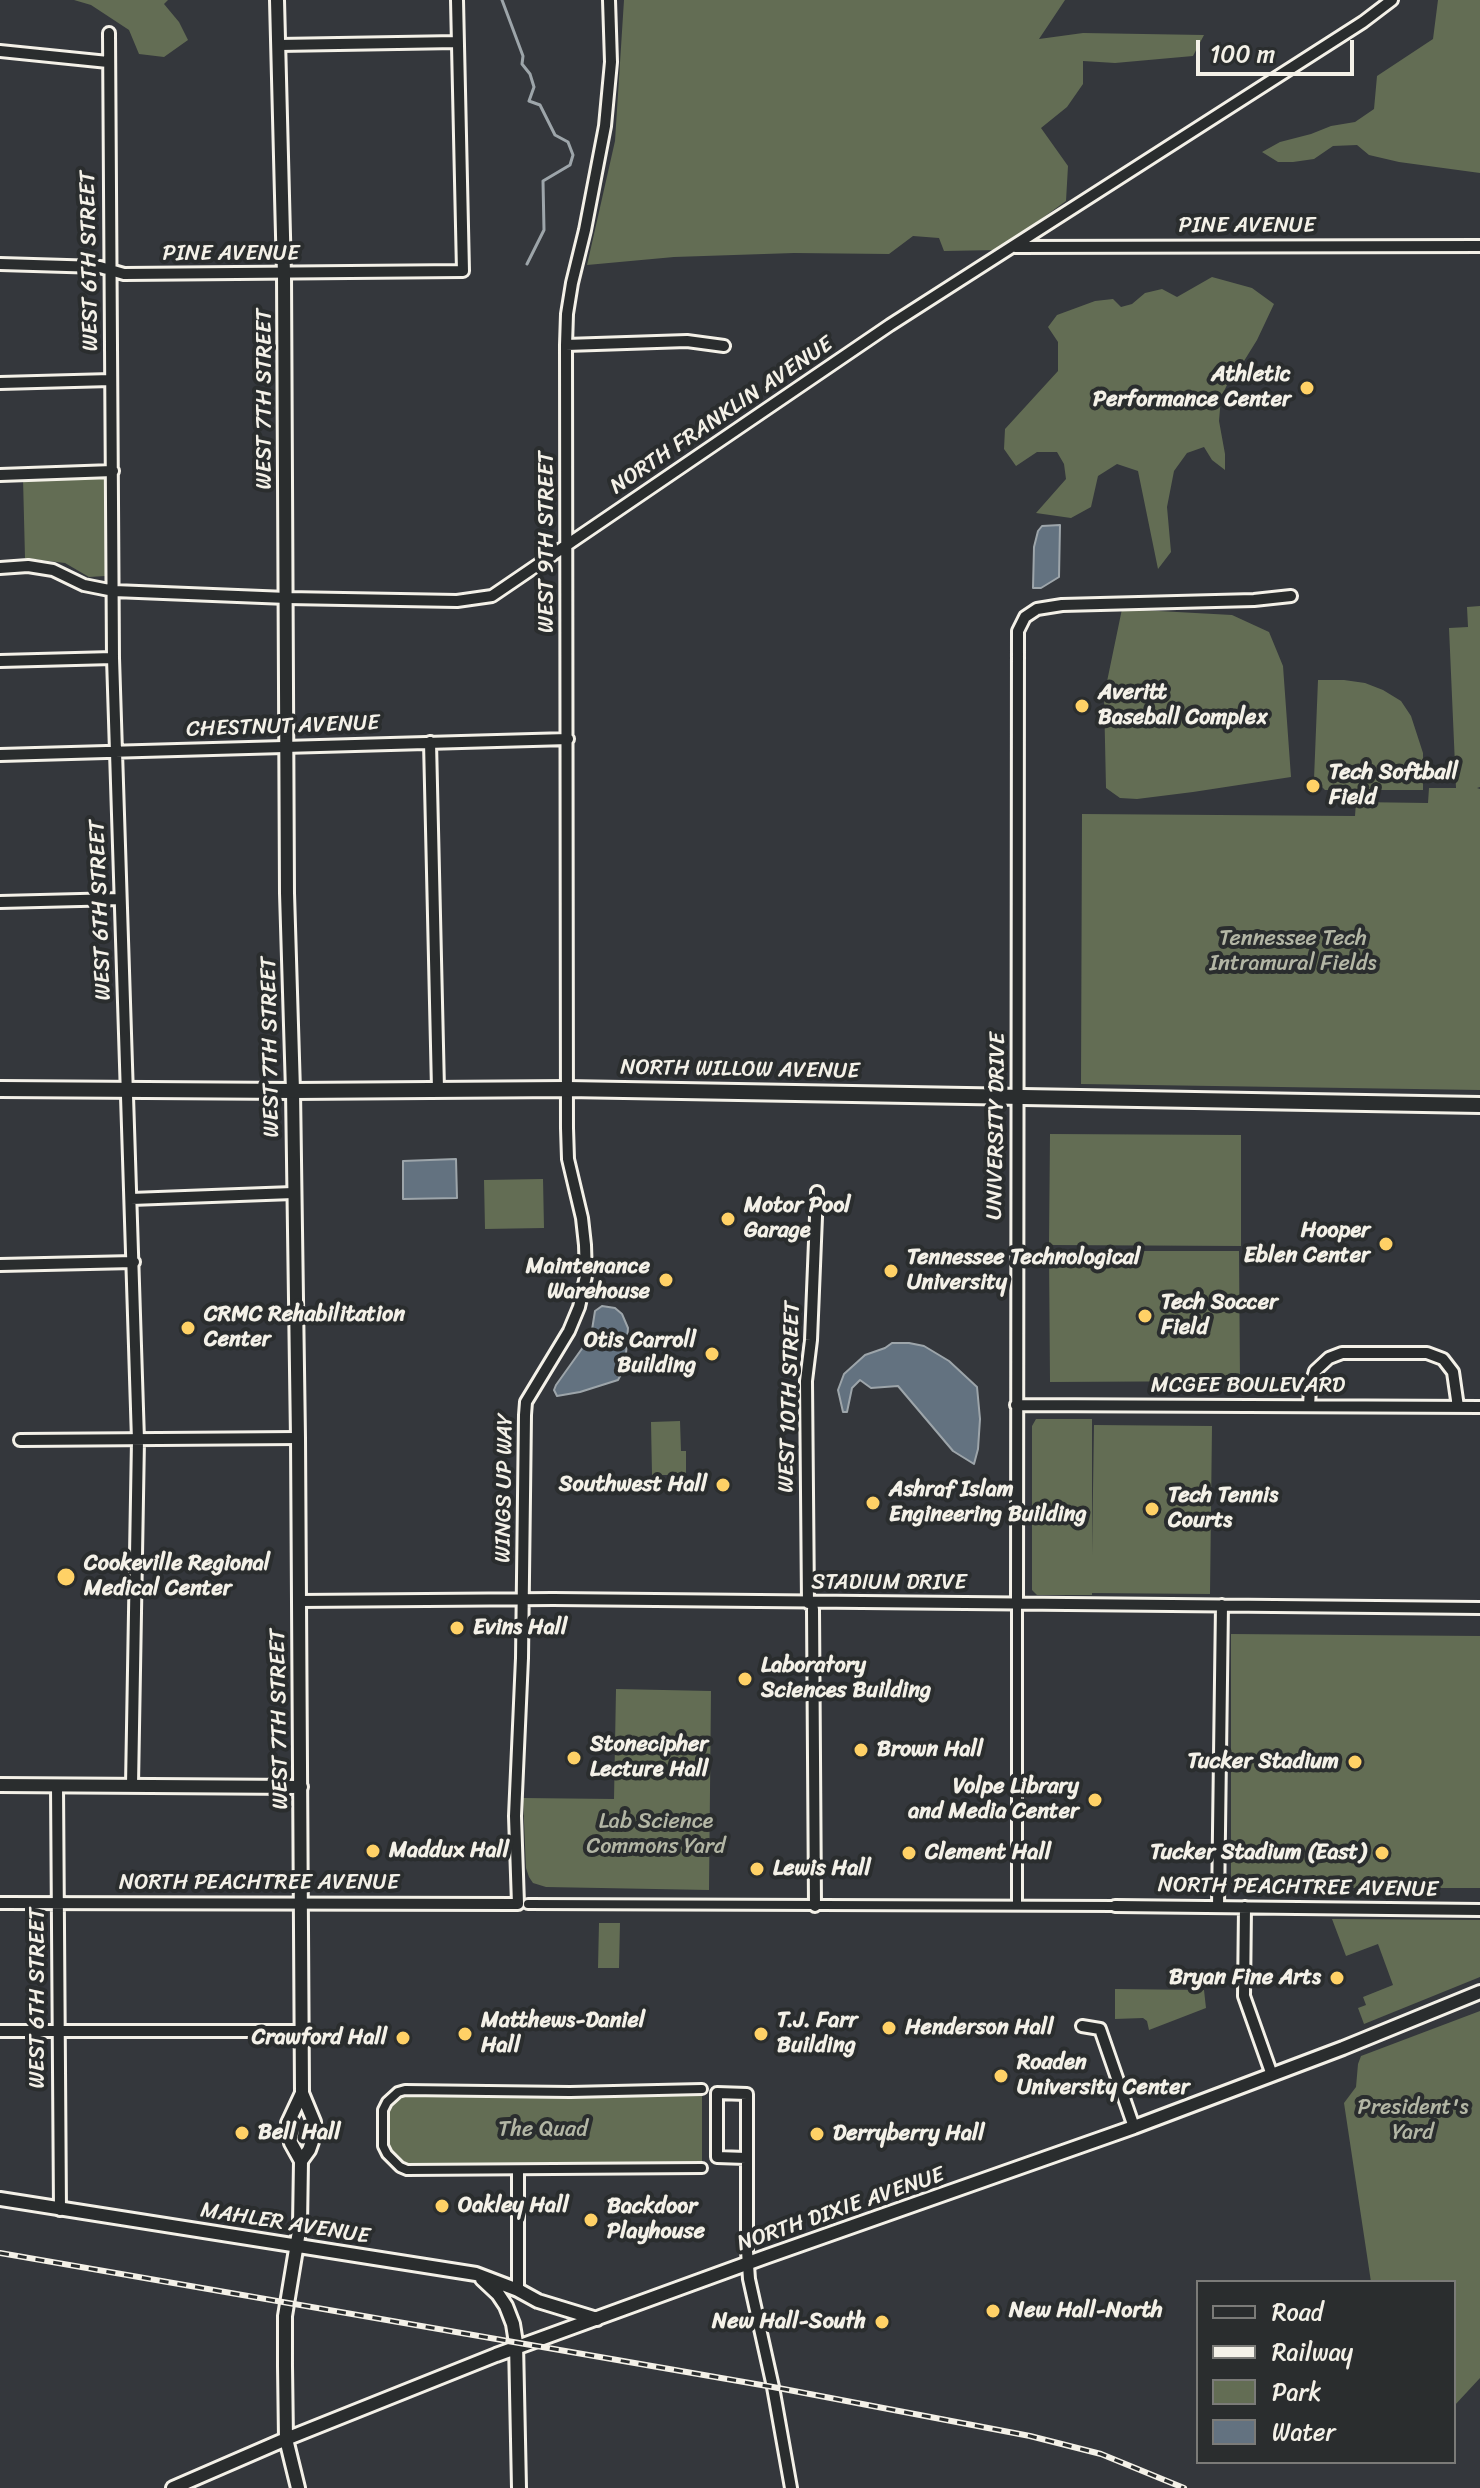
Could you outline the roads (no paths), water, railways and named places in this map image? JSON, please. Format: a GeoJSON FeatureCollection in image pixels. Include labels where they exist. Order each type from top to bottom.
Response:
{"type":"FeatureCollection","features":[{"type":"Feature","properties":{"kind":"main road","name":"NORTH WILLOW AVENUE"},"geometry":{"type":"LineString","coordinates":[[0,1089],[567,1089],[1480,1105]]}},
{"type":"Feature","properties":{"kind":"street","name":"WEST 7TH STREET"},"geometry":{"type":"LineString","coordinates":[[277,0],[284,274],[287,893],[298,1438],[302,2093],[314,2122],[315,2133],[301,2161]]}},
{"type":"Feature","properties":{"kind":"street"},"geometry":{"type":"LineString","coordinates":[[279,45],[457,42],[457,0]]}},
{"type":"Feature","properties":{"kind":"street","name":"WEST 9TH STREET"},"geometry":{"type":"LineString","coordinates":[[567,1089],[567,314],[605,126],[611,62],[609,0]]}},
{"type":"Feature","properties":{"kind":"street","name":"NORTH FRANKLIN AVENUE"},"geometry":{"type":"LineString","coordinates":[[0,568],[28,566],[53,570],[84,585],[114,591],[457,601],[492,596],[890,325],[1363,22],[1392,0]]}},
{"type":"Feature","properties":{"kind":"street","name":"WEST 6TH STREET"},"geometry":{"type":"LineString","coordinates":[[109,33],[113,658],[138,1440],[132,1785]]}},
{"type":"Feature","properties":{"kind":"street","name":"PINE AVENUE"},"geometry":{"type":"LineString","coordinates":[[0,264],[100,267],[124,274],[463,271],[457,42]]}},
{"type":"Feature","properties":{"kind":"street"},"geometry":{"type":"LineString","coordinates":[[0,51],[108,62]]}},
{"type":"Feature","properties":{"kind":"street","name":"PINE AVENUE"},"geometry":{"type":"LineString","coordinates":[[1013,247],[1480,246]]}},
{"type":"Feature","properties":{"kind":"street"},"geometry":{"type":"LineString","coordinates":[[566,345],[687,341],[724,346]]}},
{"type":"Feature","properties":{"kind":"street"},"geometry":{"type":"LineString","coordinates":[[0,383],[111,380]]}},
{"type":"Feature","properties":{"kind":"street"},"geometry":{"type":"LineString","coordinates":[[0,475],[113,471]]}},
{"type":"Feature","properties":{"kind":"street","name":"UNIVERSITY DRIVE"},"geometry":{"type":"LineString","coordinates":[[1017,1905],[1018,631],[1025,617],[1037,609],[1062,605],[1254,600],[1291,596]]}},
{"type":"Feature","properties":{"kind":"street"},"geometry":{"type":"LineString","coordinates":[[0,661],[113,658]]}},
{"type":"Feature","properties":{"kind":"street","name":"CHESTNUT AVENUE"},"geometry":{"type":"LineString","coordinates":[[0,755],[568,739]]}},
{"type":"Feature","properties":{"kind":"street"},"geometry":{"type":"LineString","coordinates":[[430,742],[438,1089]]}},
{"type":"Feature","properties":{"kind":"street"},"geometry":{"type":"LineString","coordinates":[[0,902],[120,899]]}},
{"type":"Feature","properties":{"kind":"street","name":"WINGS UP WAY"},"geometry":{"type":"LineString","coordinates":[[523,1904],[515,1816],[526,1402],[569,1331],[579,1307],[586,1276],[582,1218],[568,1159],[567,1089]]}},
{"type":"Feature","properties":{"kind":"street","name":"WEST 10TH STREET"},"geometry":{"type":"LineString","coordinates":[[815,1906],[806,1381],[811,1340],[817,1192]]}},
{"type":"Feature","properties":{"kind":"street"},"geometry":{"type":"LineString","coordinates":[[131,1199],[293,1193]]}},
{"type":"Feature","properties":{"kind":"street"},"geometry":{"type":"LineString","coordinates":[[0,1265],[134,1262]]}},
{"type":"Feature","properties":{"kind":"street"},"geometry":{"type":"LineString","coordinates":[[1309,1406],[1315,1371],[1329,1358],[1342,1353],[1427,1353],[1443,1359],[1453,1372],[1458,1407]]}},
{"type":"Feature","properties":{"kind":"street","name":"MCGEE BOULEVARD"},"geometry":{"type":"LineString","coordinates":[[1016,1405],[1480,1407]]}},
{"type":"Feature","properties":{"kind":"street"},"geometry":{"type":"LineString","coordinates":[[20,1440],[298,1438]]}},
{"type":"Feature","properties":{"kind":"street","name":"STADIUM DRIVE"},"geometry":{"type":"LineString","coordinates":[[299,1601],[1480,1608]]}},
{"type":"Feature","properties":{"kind":"street"},"geometry":{"type":"LineString","coordinates":[[1218,1906],[1222,1605]]}},
{"type":"Feature","properties":{"kind":"street"},"geometry":{"type":"LineString","coordinates":[[0,1785],[301,1787]]}},
{"type":"Feature","properties":{"kind":"street","name":"WEST 6TH STREET"},"geometry":{"type":"LineString","coordinates":[[57,1786],[60,2210]]}},
{"type":"Feature","properties":{"kind":"street","name":"NORTH PEACHTREE AVENUE"},"geometry":{"type":"LineString","coordinates":[[0,1903],[523,1904]]}},
{"type":"Feature","properties":{"kind":"street"},"geometry":{"type":"LineString","coordinates":[[523,1904],[1115,1906]]}},
{"type":"Feature","properties":{"kind":"street","name":"NORTH PEACHTREE AVENUE"},"geometry":{"type":"LineString","coordinates":[[1115,1906],[1480,1910]]}},
{"type":"Feature","properties":{"kind":"street"},"geometry":{"type":"LineString","coordinates":[[1245,1907],[1244,1996],[1272,2075]]}},
{"type":"Feature","properties":{"kind":"street","name":"NORTH DIXIE AVENUE"},"geometry":{"type":"LineString","coordinates":[[173,2488],[286,2439],[516,2349],[1134,2127],[1480,1992]]}},
{"type":"Feature","properties":{"kind":"street"},"geometry":{"type":"LineString","coordinates":[[1082,2026],[1100,2029],[1134,2127]]}},
{"type":"Feature","properties":{"kind":"street"},"geometry":{"type":"LineString","coordinates":[[0,2031],[303,2031]]}},
{"type":"Feature","properties":{"kind":"street"},"geometry":{"type":"LineString","coordinates":[[702,2089],[572,2092],[405,2090],[398,2092],[383,2110],[383,2146],[387,2154],[407,2170],[702,2168]]}},
{"type":"Feature","properties":{"kind":"street","name":"WEST 7TH STREET"},"geometry":{"type":"LineString","coordinates":[[298,2488],[286,2439],[285,2316],[300,2225],[301,2161],[291,2143],[288,2123],[302,2093]]}},
{"type":"Feature","properties":{"kind":"street"},"geometry":{"type":"LineString","coordinates":[[746,2158],[717,2157],[717,2093],[747,2094],[748,2264],[791,2488]]}},
{"type":"Feature","properties":{"kind":"street"},"geometry":{"type":"LineString","coordinates":[[518,2173],[518,2290]]}},
{"type":"Feature","properties":{"kind":"street","name":"MAHLER AVENUE"},"geometry":{"type":"LineString","coordinates":[[0,2199],[476,2274],[551,2306],[597,2319]]}},
{"type":"Feature","properties":{"kind":"street"},"geometry":{"type":"LineString","coordinates":[[476,2274],[498,2294],[526,2336],[549,2337]]}},
{"type":"Feature","properties":{"kind":"street"},"geometry":{"type":"LineString","coordinates":[[506,2306],[513,2324],[516,2349],[519,2488]]}},
{"type":"Feature","properties":{"kind":"water"},"geometry":{"type":"Polygon","coordinates":[[[1060,525],[1059,577],[1041,588],[1033,588],[1034,547],[1038,531],[1042,526],[1060,525]]]}},
{"type":"Feature","properties":{"kind":"water"},"geometry":{"type":"Polygon","coordinates":[[[456,1159],[457,1198],[403,1199],[403,1161],[456,1159]]]}},
{"type":"Feature","properties":{"kind":"water"},"geometry":{"type":"Polygon","coordinates":[[[602,1306],[615,1308],[622,1314],[628,1328],[625,1367],[618,1380],[557,1396],[554,1390],[556,1385],[591,1336],[595,1311],[602,1306]]]}},
{"type":"Feature","properties":{"kind":"water"},"geometry":{"type":"Polygon","coordinates":[[[892,1343],[924,1346],[949,1361],[977,1387],[980,1419],[974,1464],[953,1451],[898,1386],[871,1388],[860,1380],[852,1388],[847,1412],[843,1412],[838,1390],[844,1374],[865,1355],[892,1343]]]}},
{"type":"Feature","properties":{"kind":"waterway"},"geometry":{"type":"LineString","coordinates":[[502,0],[523,56],[522,64],[530,74],[534,87],[529,101],[540,105],[555,135],[568,142],[573,155],[570,165],[543,181],[544,230],[527,264]]}},
{"type":"Feature","properties":{"kind":"railway"},"geometry":{"type":"LineString","coordinates":[[0,2253],[773,2387],[1030,2436],[1101,2454],[1184,2488]]}},
{"type":"Feature","properties":{"kind":"place","name":"Athletic Performance Center"},"geometry":{"type":"Point","coordinates":[1307,388]}},
{"type":"Feature","properties":{"kind":"place","name":"Averitt Baseball Complex"},"geometry":{"type":"Point","coordinates":[1082,706]}},
{"type":"Feature","properties":{"kind":"place","name":"Tech Softball Field"},"geometry":{"type":"Point","coordinates":[1313,786]}},
{"type":"Feature","properties":{"kind":"place","name":"Motor Pool Garage"},"geometry":{"type":"Point","coordinates":[728,1219]}},
{"type":"Feature","properties":{"kind":"place","name":"Hooper Eblen Center"},"geometry":{"type":"Point","coordinates":[1386,1244]}},
{"type":"Feature","properties":{"kind":"place","name":"Tennessee Technological University"},"geometry":{"type":"Point","coordinates":[891,1271]}},
{"type":"Feature","properties":{"kind":"place","name":"Maintenance Warehouse"},"geometry":{"type":"Point","coordinates":[666,1280]}},
{"type":"Feature","properties":{"kind":"place","name":"Tech Soccer Field"},"geometry":{"type":"Point","coordinates":[1145,1316]}},
{"type":"Feature","properties":{"kind":"place","name":"CRMC Rehabilitation Center"},"geometry":{"type":"Point","coordinates":[188,1328]}},
{"type":"Feature","properties":{"kind":"place","name":"Otis Carroll Building"},"geometry":{"type":"Point","coordinates":[712,1354]}},
{"type":"Feature","properties":{"kind":"place","name":"Southwest Hall"},"geometry":{"type":"Point","coordinates":[723,1485]}},
{"type":"Feature","properties":{"kind":"place","name":"Ashraf Islam Engineering Building"},"geometry":{"type":"Point","coordinates":[873,1503]}},
{"type":"Feature","properties":{"kind":"place","name":"Tech Tennis Courts"},"geometry":{"type":"Point","coordinates":[1152,1509]}},
{"type":"Feature","properties":{"kind":"place","name":"Cookeville Regional Medical Center"},"geometry":{"type":"Point","coordinates":[66,1577]}},
{"type":"Feature","properties":{"kind":"place","name":"Evins Hall"},"geometry":{"type":"Point","coordinates":[457,1628]}},
{"type":"Feature","properties":{"kind":"place","name":"Laboratory Sciences Building"},"geometry":{"type":"Point","coordinates":[745,1679]}},
{"type":"Feature","properties":{"kind":"place","name":"Brown Hall"},"geometry":{"type":"Point","coordinates":[861,1750]}},
{"type":"Feature","properties":{"kind":"place","name":"Stonecipher Lecture Hall"},"geometry":{"type":"Point","coordinates":[574,1758]}},
{"type":"Feature","properties":{"kind":"place","name":"Tucker Stadium"},"geometry":{"type":"Point","coordinates":[1355,1762]}},
{"type":"Feature","properties":{"kind":"place","name":"Volpe Library and Media Center"},"geometry":{"type":"Point","coordinates":[1095,1800]}},
{"type":"Feature","properties":{"kind":"place","name":"Maddux Hall"},"geometry":{"type":"Point","coordinates":[373,1851]}},
{"type":"Feature","properties":{"kind":"place","name":"Clement Hall"},"geometry":{"type":"Point","coordinates":[909,1853]}},
{"type":"Feature","properties":{"kind":"place","name":"Tucker Stadium (East)"},"geometry":{"type":"Point","coordinates":[1382,1853]}},
{"type":"Feature","properties":{"kind":"place","name":"Lewis Hall"},"geometry":{"type":"Point","coordinates":[757,1869]}},
{"type":"Feature","properties":{"kind":"place","name":"Bryan Fine Arts"},"geometry":{"type":"Point","coordinates":[1337,1978]}},
{"type":"Feature","properties":{"kind":"place","name":"Henderson Hall"},"geometry":{"type":"Point","coordinates":[889,2028]}},
{"type":"Feature","properties":{"kind":"place","name":"Matthews-Daniel Hall"},"geometry":{"type":"Point","coordinates":[465,2034]}},
{"type":"Feature","properties":{"kind":"place","name":"T.J. Farr Building"},"geometry":{"type":"Point","coordinates":[761,2034]}},
{"type":"Feature","properties":{"kind":"place","name":"Crawford Hall"},"geometry":{"type":"Point","coordinates":[403,2038]}},
{"type":"Feature","properties":{"kind":"place","name":"Roaden University Center"},"geometry":{"type":"Point","coordinates":[1001,2076]}},
{"type":"Feature","properties":{"kind":"place","name":"Bell Hall"},"geometry":{"type":"Point","coordinates":[242,2133]}},
{"type":"Feature","properties":{"kind":"place","name":"Derryberry Hall"},"geometry":{"type":"Point","coordinates":[817,2134]}},
{"type":"Feature","properties":{"kind":"place","name":"Oakley Hall"},"geometry":{"type":"Point","coordinates":[442,2206]}},
{"type":"Feature","properties":{"kind":"place","name":"Backdoor Playhouse"},"geometry":{"type":"Point","coordinates":[591,2220]}},
{"type":"Feature","properties":{"kind":"place","name":"New Hall-North"},"geometry":{"type":"Point","coordinates":[993,2311]}},
{"type":"Feature","properties":{"kind":"place","name":"New Hall-South"},"geometry":{"type":"Point","coordinates":[882,2322]}},
{"type":"Feature","properties":{"kind":"park label","name":"Tennessee Tech Intramural Fields"},"geometry":{"type":"Point","coordinates":[1293,952]}},
{"type":"Feature","properties":{"kind":"park label","name":"Lab Science Commons Yard"},"geometry":{"type":"Point","coordinates":[656,1834]}},
{"type":"Feature","properties":{"kind":"park label","name":"President's Yard"},"geometry":{"type":"Point","coordinates":[1413,2120]}},
{"type":"Feature","properties":{"kind":"park label","name":"The Quad"},"geometry":{"type":"Point","coordinates":[543,2130]}}]}
